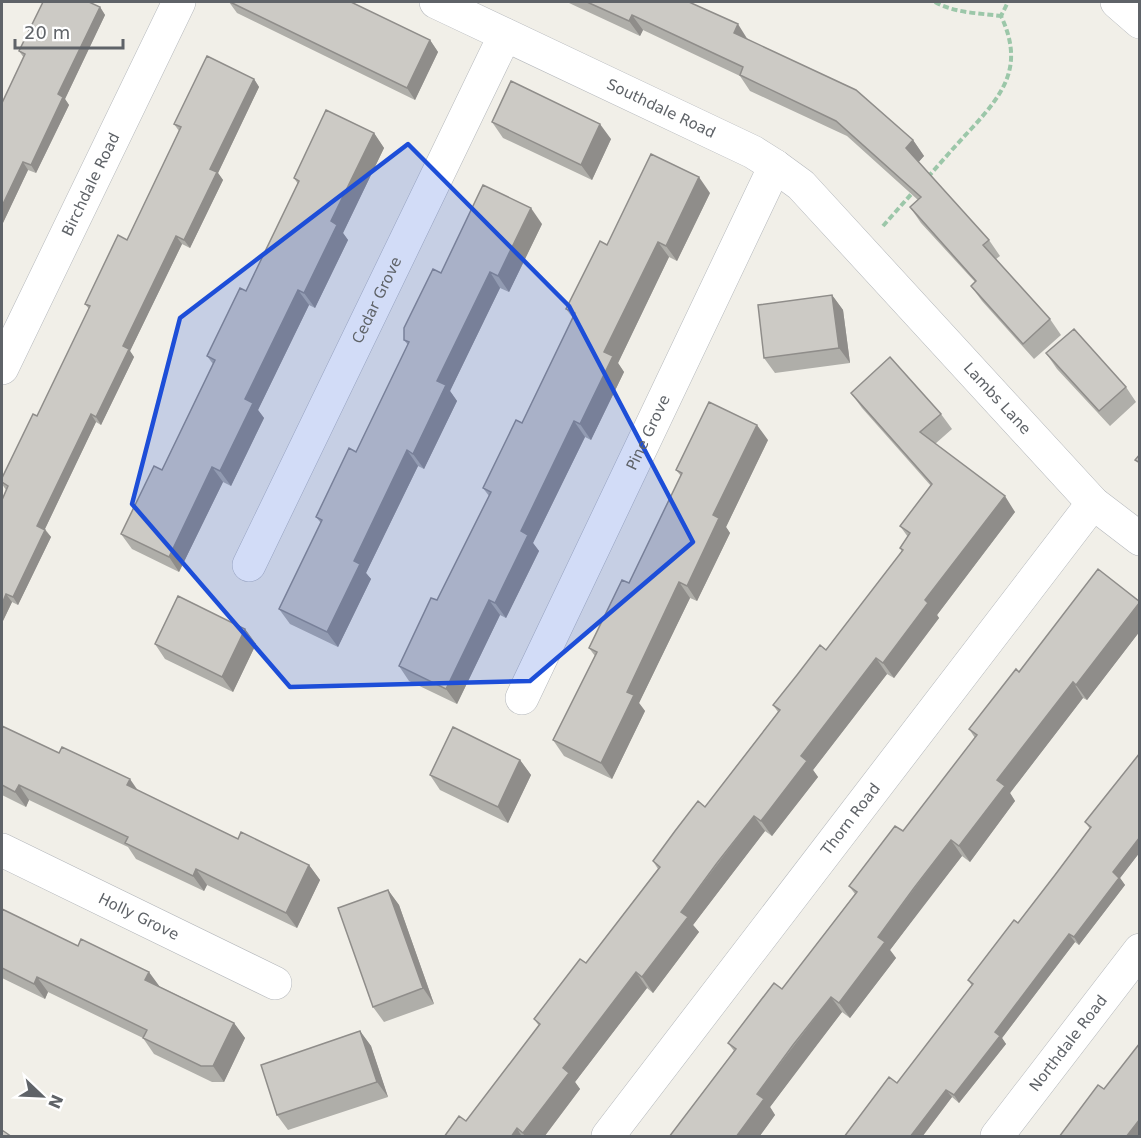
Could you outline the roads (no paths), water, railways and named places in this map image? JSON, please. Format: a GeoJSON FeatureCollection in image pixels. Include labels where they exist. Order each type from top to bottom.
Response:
{"type":"FeatureCollection","features":[{"type":"Feature","properties":{"kind":"street","name":"Birchdale Road"},"geometry":{"type":"LineString","coordinates":[[2,368],[179,2]]}},
{"type":"Feature","properties":{"kind":"street","name":"Southdale Road"},"geometry":{"type":"LineString","coordinates":[[436,2],[753,152],[801,185],[861,251]]}},
{"type":"Feature","properties":{"kind":"street"},"geometry":{"type":"LineString","coordinates":[[1117,2],[1140,22]]}},
{"type":"Feature","properties":{"kind":"street","name":"Cedar Grove"},"geometry":{"type":"LineString","coordinates":[[249,565],[505,35]]}},
{"type":"Feature","properties":{"kind":"street","name":"Pine Grove"},"geometry":{"type":"LineString","coordinates":[[522,698],[775,166]]}},
{"type":"Feature","properties":{"kind":"street","name":"Lambs Lane"},"geometry":{"type":"LineString","coordinates":[[861,251],[1093,503],[1140,539]]}},
{"type":"Feature","properties":{"kind":"street","name":"Thorn Road"},"geometry":{"type":"LineString","coordinates":[[608,1137],[1093,503]]}},
{"type":"Feature","properties":{"kind":"street","name":"Holly Grove"},"geometry":{"type":"LineString","coordinates":[[2,850],[276,984]]}},
{"type":"Feature","properties":{"kind":"street","name":"Northdale Road"},"geometry":{"type":"LineString","coordinates":[[997,1137],[1140,950]]}}]}
